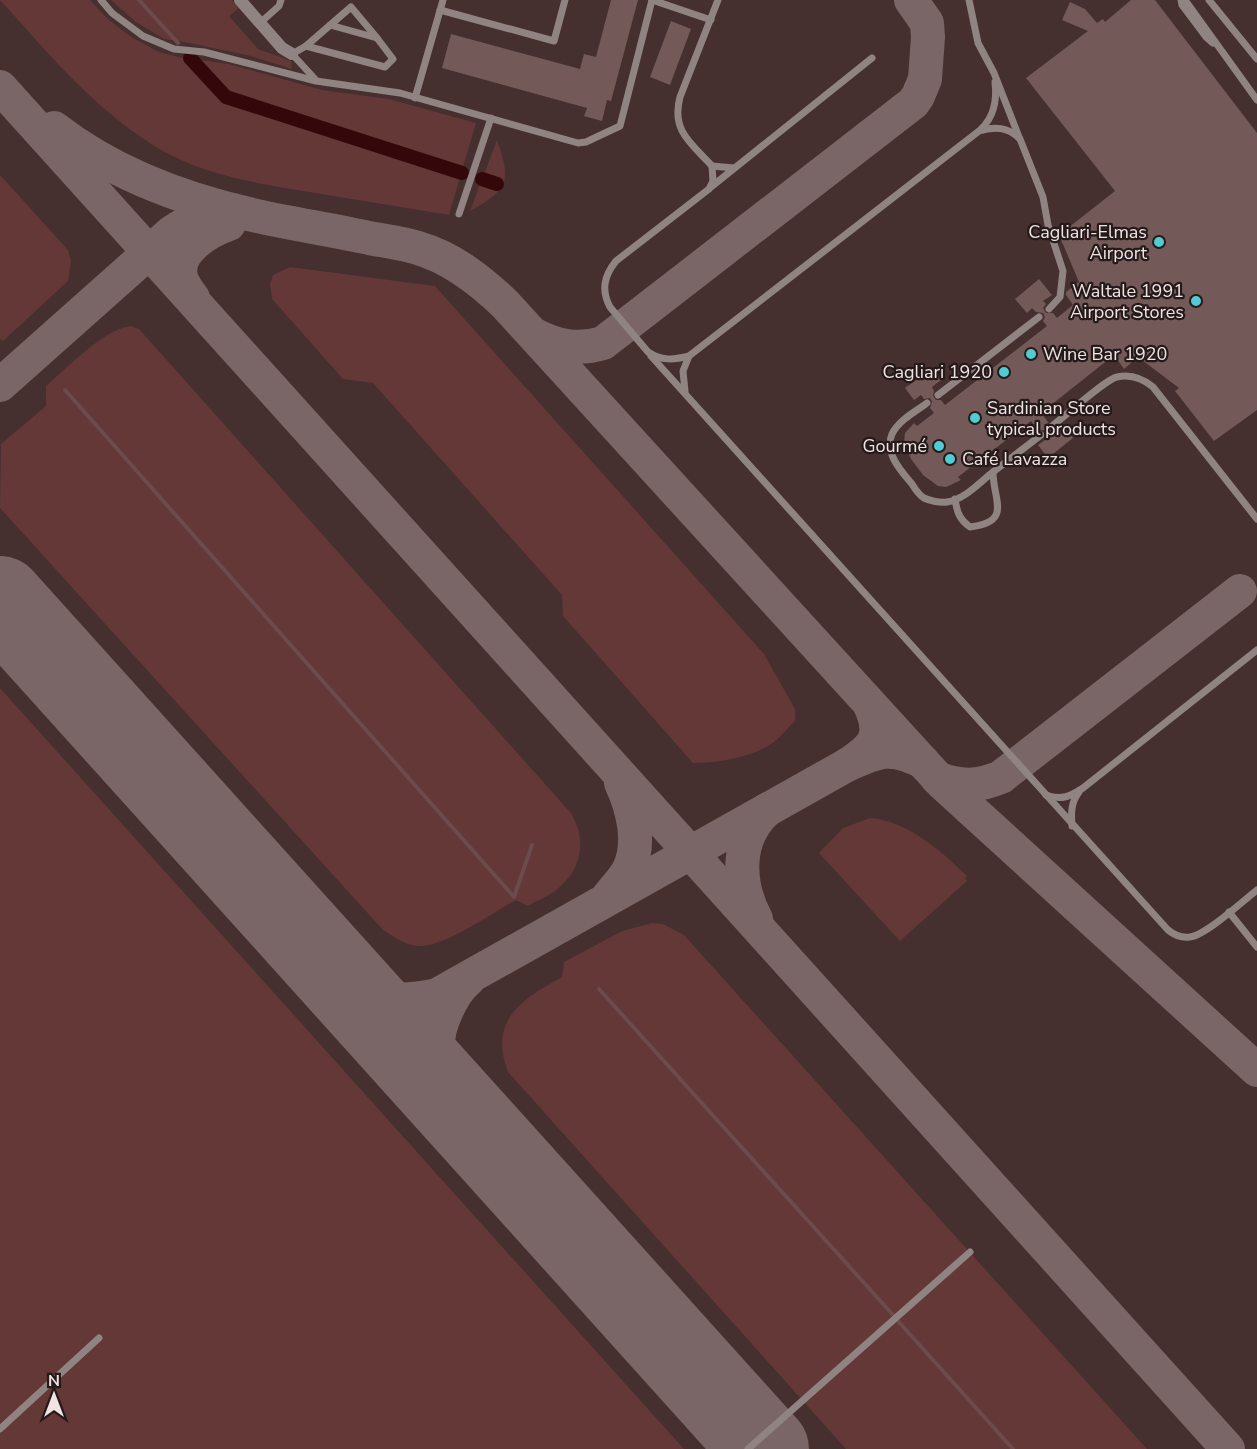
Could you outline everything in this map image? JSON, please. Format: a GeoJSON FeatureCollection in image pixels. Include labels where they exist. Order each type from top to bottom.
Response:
{"type":"FeatureCollection","features":[{"type":"Feature","properties":{"kind":"street"},"geometry":{"type":"LineString","coordinates":[[240,0],[282,48],[292,54]]}},
{"type":"Feature","properties":{"kind":"lane"},"geometry":{"type":"LineString","coordinates":[[101,0],[112,13],[130,27],[164,46],[204,52],[316,81],[400,93],[578,143],[586,142],[620,126],[652,0],[711,20]]}},
{"type":"Feature","properties":{"kind":"lane"},"geometry":{"type":"LineString","coordinates":[[260,23],[279,6],[281,0]]}},
{"type":"Feature","properties":{"kind":"lane"},"geometry":{"type":"LineString","coordinates":[[415,98],[442,0]]}},
{"type":"Feature","properties":{"kind":"lane"},"geometry":{"type":"LineString","coordinates":[[440,10],[554,41],[566,0]]}},
{"type":"Feature","properties":{"kind":"lane"},"geometry":{"type":"LineString","coordinates":[[709,189],[713,181],[712,166],[685,136],[678,122],[676,111],[718,0]]}},
{"type":"Feature","properties":{"kind":"lane"},"geometry":{"type":"LineString","coordinates":[[969,0],[975,32],[994,73],[1043,197],[1048,225],[1063,271],[1060,297],[1049,309]]}},
{"type":"Feature","properties":{"kind":"lane"},"geometry":{"type":"LineString","coordinates":[[1183,0],[1182,4],[1206,37],[1216,45],[1257,100]]}},
{"type":"Feature","properties":{"kind":"lane"},"geometry":{"type":"LineString","coordinates":[[1209,0],[1257,59]]}},
{"type":"Feature","properties":{"kind":"lane"},"geometry":{"type":"LineString","coordinates":[[306,46],[385,67],[393,59],[351,7],[306,46],[292,54],[316,81]]}},
{"type":"Feature","properties":{"kind":"lane"},"geometry":{"type":"LineString","coordinates":[[330,25],[376,38]]}},
{"type":"Feature","properties":{"kind":"lane"},"geometry":{"type":"LineString","coordinates":[[872,58],[616,261],[609,270],[604,288],[605,298],[625,326],[685,394],[1072,826],[1174,935],[1192,937],[1201,934],[1257,890]]}},
{"type":"Feature","properties":{"kind":"lane"},"geometry":{"type":"LineString","coordinates":[[648,352],[665,359],[689,356],[979,131],[988,123],[993,109],[996,90],[994,73]]}},
{"type":"Feature","properties":{"kind":"lane"},"geometry":{"type":"LineString","coordinates":[[459,214],[491,118]]}},
{"type":"Feature","properties":{"kind":"lane"},"geometry":{"type":"LineString","coordinates":[[979,131],[996,127],[1014,133],[1020,139]]}},
{"type":"Feature","properties":{"kind":"lane"},"geometry":{"type":"LineString","coordinates":[[712,166],[735,168]]}},
{"type":"Feature","properties":{"kind":"lane"},"geometry":{"type":"LineString","coordinates":[[938,395],[1039,316]]}},
{"type":"Feature","properties":{"kind":"lane"},"geometry":{"type":"LineString","coordinates":[[685,394],[682,371],[689,356]]}},
{"type":"Feature","properties":{"kind":"lane"},"geometry":{"type":"LineString","coordinates":[[1052,426],[1114,377],[1131,376],[1143,379],[1153,387],[1257,519]]}},
{"type":"Feature","properties":{"kind":"lane"},"geometry":{"type":"LineString","coordinates":[[927,403],[897,427],[892,435],[892,453],[896,463],[922,497],[936,502],[948,502],[962,496],[1041,435]]}},
{"type":"Feature","properties":{"kind":"lane"},"geometry":{"type":"LineString","coordinates":[[956,499],[957,513],[970,527],[984,525],[995,518],[999,510],[993,472]]}},
{"type":"Feature","properties":{"kind":"lane"},"geometry":{"type":"LineString","coordinates":[[1044,794],[1062,798],[1083,788],[1257,650]]}},
{"type":"Feature","properties":{"kind":"lane"},"geometry":{"type":"LineString","coordinates":[[1072,826],[1074,798],[1083,788]]}},
{"type":"Feature","properties":{"kind":"lane"},"geometry":{"type":"LineString","coordinates":[[1230,912],[1257,947]]}},
{"type":"Feature","properties":{"kind":"lane"},"geometry":{"type":"LineString","coordinates":[[748,1449],[970,1252]]}},
{"type":"Feature","properties":{"kind":"lane"},"geometry":{"type":"LineString","coordinates":[[0,1429],[99,1338]]}},
{"type":"Feature","properties":{"kind":"shaded area"},"geometry":{"type":"Polygon","coordinates":[[[0,0],[90,0],[108,19],[131,37],[159,52],[229,64],[322,90],[389,99],[476,123],[449,215],[256,183],[181,160],[139,136],[96,101],[56,62],[0,0]]]}},
{"type":"Feature","properties":{"kind":"shaded area"},"geometry":{"type":"Polygon","coordinates":[[[111,0],[232,0],[239,8],[229,16],[258,49],[291,61],[292,69],[251,56],[164,39],[136,22],[111,0]]]}},
{"type":"Feature","properties":{"kind":"shaded area"},"geometry":{"type":"Polygon","coordinates":[[[497,140],[504,165],[503,183],[492,197],[470,211],[497,140]]]}},
{"type":"Feature","properties":{"kind":"shaded area"},"geometry":{"type":"Polygon","coordinates":[[[0,175],[68,250],[71,261],[68,281],[3,341],[0,339],[0,175]]]}},
{"type":"Feature","properties":{"kind":"shaded area"},"geometry":{"type":"Polygon","coordinates":[[[290,267],[435,286],[764,654],[795,709],[795,721],[778,739],[758,751],[724,760],[693,763],[563,616],[562,595],[373,383],[343,379],[272,299],[270,284],[273,275],[290,267]]]}},
{"type":"Feature","properties":{"kind":"shaded area"},"geometry":{"type":"Polygon","coordinates":[[[130,326],[139,329],[571,813],[579,832],[578,861],[568,878],[549,895],[528,906],[516,900],[453,936],[428,945],[408,944],[383,930],[0,508],[1,444],[46,406],[46,386],[97,342],[130,326]]]}},
{"type":"Feature","properties":{"kind":"shaded area"},"geometry":{"type":"Polygon","coordinates":[[[0,688],[684,1449],[0,1449],[0,688]]]}},
{"type":"Feature","properties":{"kind":"shaded area"},"geometry":{"type":"Polygon","coordinates":[[[870,818],[884,820],[911,831],[935,847],[967,876],[965,879],[967,881],[900,941],[819,853],[843,828],[870,818]]]}},
{"type":"Feature","properties":{"kind":"shaded area"},"geometry":{"type":"Polygon","coordinates":[[[652,923],[663,924],[684,935],[1147,1449],[846,1449],[508,1072],[502,1038],[512,1013],[534,994],[562,977],[564,962],[622,931],[652,923]]]}},
{"type":"Feature","properties":{"kind":"building"},"geometry":{"type":"Polygon","coordinates":[[[611,0],[638,0],[611,101],[607,100],[602,121],[584,116],[587,108],[442,68],[451,34],[580,69],[584,54],[596,57],[611,0]]]}},
{"type":"Feature","properties":{"kind":"building","name":"Cagliari-Elmas Airport"},"geometry":{"type":"Polygon","coordinates":[[[1131,0],[1155,0],[1257,133],[1257,410],[1214,441],[1175,391],[1179,388],[1138,357],[1124,369],[1114,355],[1041,413],[1048,422],[1046,426],[1048,430],[1056,431],[1063,426],[1073,438],[1048,458],[1038,445],[1045,440],[1046,432],[1038,430],[1031,421],[958,477],[961,480],[946,487],[938,486],[923,475],[911,459],[904,443],[905,433],[914,423],[917,426],[934,413],[930,408],[932,402],[930,398],[924,399],[921,395],[914,400],[905,388],[932,369],[941,380],[932,387],[933,396],[945,405],[1047,326],[1043,321],[1045,317],[1043,313],[1036,312],[1032,308],[1027,313],[1015,299],[1039,279],[1052,295],[1043,301],[1046,304],[1043,308],[1046,313],[1053,313],[1057,318],[1073,305],[1066,292],[1079,282],[1059,235],[1115,191],[1026,78],[1088,31],[1062,20],[1070,2],[1085,9],[1097,23],[1103,19],[1105,22],[1131,0]]]}},
{"type":"Feature","properties":{"kind":"building"},"geometry":{"type":"Polygon","coordinates":[[[671,21],[691,29],[670,85],[650,77],[671,21]]]}},
{"type":"Feature","properties":{"kind":"waterway"},"geometry":{"type":"LineString","coordinates":[[139,0],[178,43]]}},
{"type":"Feature","properties":{"kind":"waterway"},"geometry":{"type":"LineString","coordinates":[[190,58],[226,97],[462,173]]}},
{"type":"Feature","properties":{"kind":"waterway"},"geometry":{"type":"LineString","coordinates":[[482,179],[497,184]]}},
{"type":"Feature","properties":{"kind":"waterway"},"geometry":{"type":"LineString","coordinates":[[65,390],[514,897],[532,845]]}},
{"type":"Feature","properties":{"kind":"waterway"},"geometry":{"type":"LineString","coordinates":[[599,989],[893,1315]]}},
{"type":"Feature","properties":{"kind":"waterway"},"geometry":{"type":"LineString","coordinates":[[898,1321],[1013,1449]]}},
{"type":"Feature","properties":{"kind":"taxiway"},"geometry":{"type":"LineString","coordinates":[[533,334],[550,342],[567,346],[584,347],[603,343],[913,103],[925,79],[928,37],[927,23],[911,0]]}},
{"type":"Feature","properties":{"kind":"taxiway"},"geometry":{"type":"LineString","coordinates":[[0,87],[1228,1449]]}},
{"type":"Feature","properties":{"kind":"taxiway"},"geometry":{"type":"LineString","coordinates":[[54,128],[100,159],[176,193],[230,210],[412,246],[454,264],[475,278],[505,304],[943,784],[1257,1070]]}},
{"type":"Feature","properties":{"kind":"taxiway"},"geometry":{"type":"LineString","coordinates":[[0,385],[172,232],[200,218],[231,213]]}},
{"type":"Feature","properties":{"kind":"taxiway"},"geometry":{"type":"LineString","coordinates":[[193,298],[181,277],[180,268],[183,259],[195,243],[229,224]]}},
{"type":"Feature","properties":{"kind":"taxiway"},"geometry":{"type":"LineString","coordinates":[[937,778],[969,785],[985,783],[1001,777],[1240,591]]}},
{"type":"Feature","properties":{"kind":"taxiway"},"geometry":{"type":"LineString","coordinates":[[869,703],[876,724],[874,740],[864,752],[847,765],[867,756],[884,752],[902,753],[923,762]]}},
{"type":"Feature","properties":{"kind":"taxiway"},"geometry":{"type":"LineString","coordinates":[[314,949],[344,979],[374,996],[416,999],[437,995],[847,765]]}},
{"type":"Feature","properties":{"kind":"taxiway"},"geometry":{"type":"LineString","coordinates":[[608,897],[628,871],[634,850],[632,815],[621,783]]}},
{"type":"Feature","properties":{"kind":"taxiway"},"geometry":{"type":"LineString","coordinates":[[756,919],[745,891],[742,861],[750,833],[768,809]]}},
{"type":"Feature","properties":{"kind":"taxiway"},"geometry":{"type":"LineString","coordinates":[[468,980],[453,998],[447,1010],[437,1047],[443,1078],[460,1107],[483,1136]]}},
{"type":"Feature","properties":{"kind":"runway"},"geometry":{"type":"LineString","coordinates":[[0,600],[765,1449]]}},
{"type":"Feature","properties":{"kind":"place","name":"Cagliari-Elmas Airport"},"geometry":{"type":"Point","coordinates":[1159,242]}},
{"type":"Feature","properties":{"kind":"place","name":"Waltale 1991 Airport Stores"},"geometry":{"type":"Point","coordinates":[1196,301]}},
{"type":"Feature","properties":{"kind":"place","name":"Wine Bar 1920"},"geometry":{"type":"Point","coordinates":[1031,354]}},
{"type":"Feature","properties":{"kind":"place","name":"Cagliari 1920"},"geometry":{"type":"Point","coordinates":[1004,372]}},
{"type":"Feature","properties":{"kind":"place","name":"Sardinian Store typical products"},"geometry":{"type":"Point","coordinates":[975,418]}},
{"type":"Feature","properties":{"kind":"place","name":"Gourmé"},"geometry":{"type":"Point","coordinates":[939,446]}},
{"type":"Feature","properties":{"kind":"place","name":"Café Lavazza"},"geometry":{"type":"Point","coordinates":[950,459]}}]}
